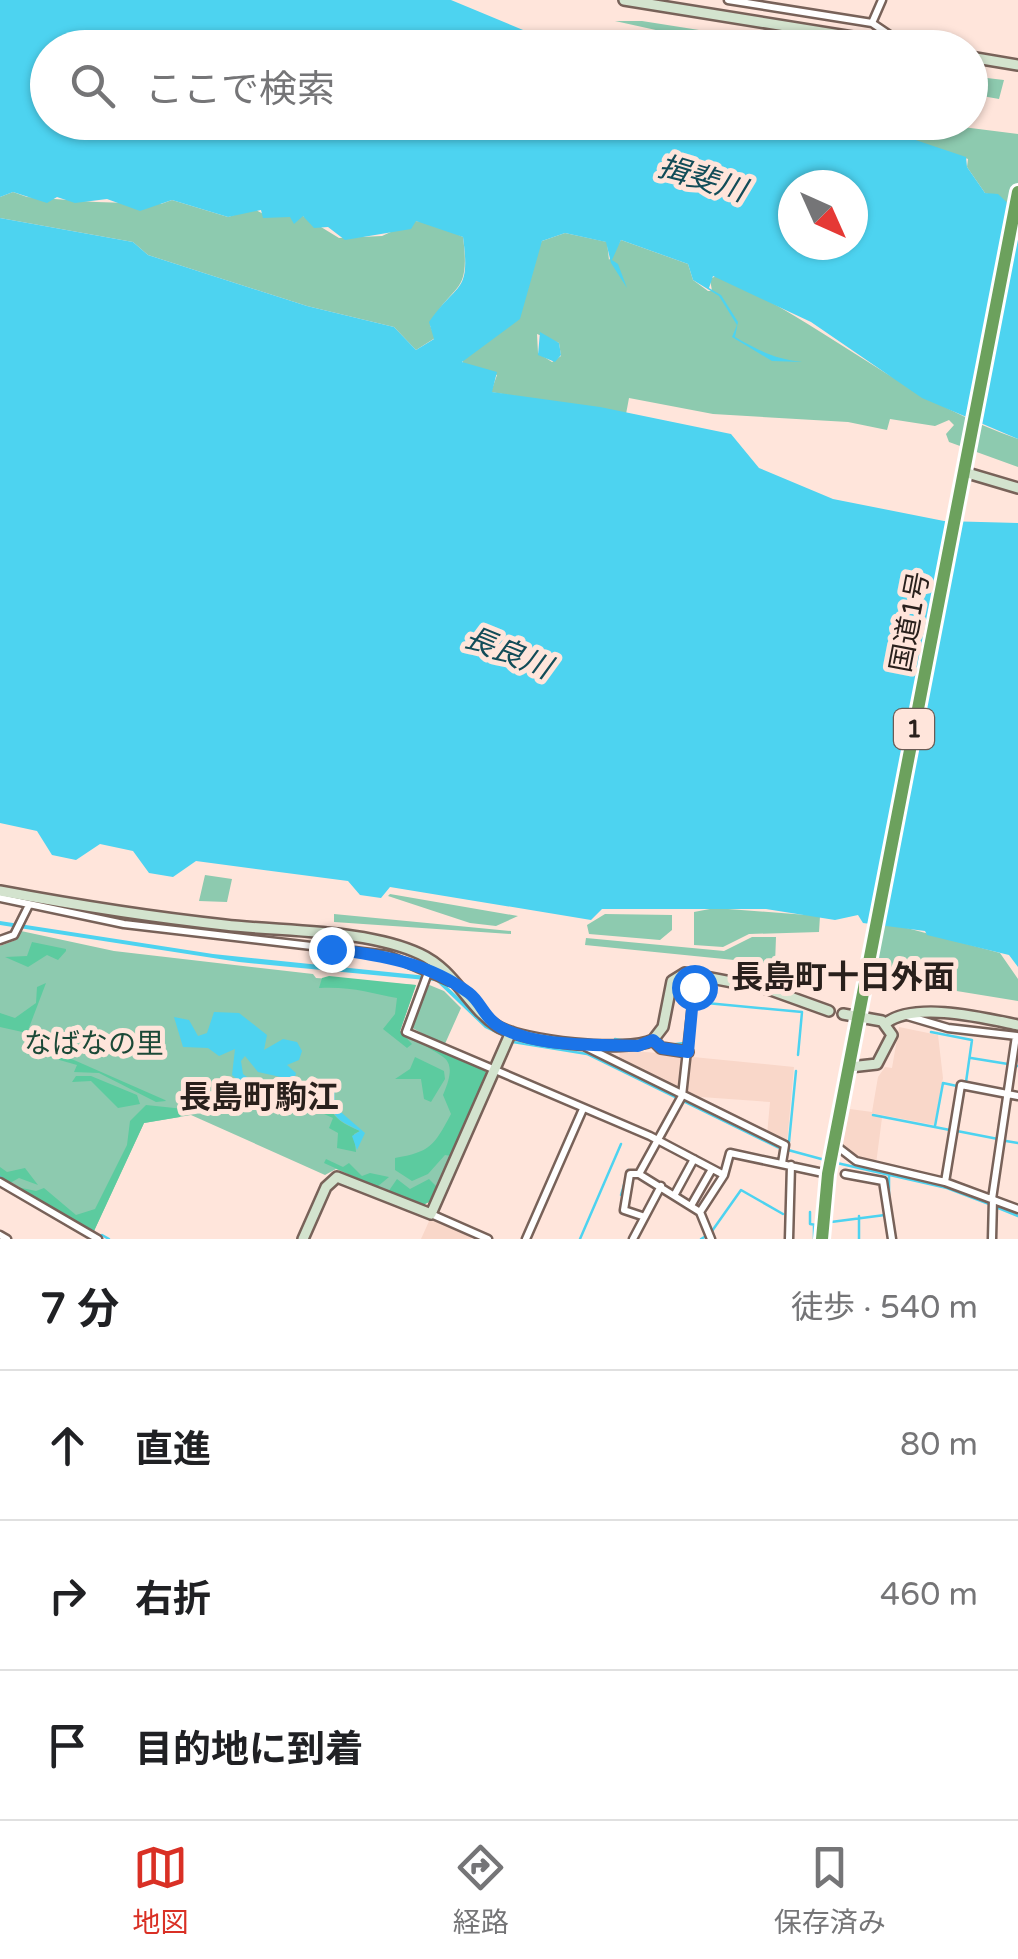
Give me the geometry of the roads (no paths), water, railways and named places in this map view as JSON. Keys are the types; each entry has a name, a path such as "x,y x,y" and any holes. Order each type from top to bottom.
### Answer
{"highway":[{"name":"国道1号","path":"822,1239 828,1172 967,473 1018,192"}],"street":[{"path":"624,0 814,30"},
{"path":"728,0 872,23 882,30"},
{"path":"872,23 882,0"},
{"path":"988,59 1018,65"},
{"path":"967,473 1018,488"},
{"path":"0,894 28,906 124,924 388,955 468,992"},
{"path":"0,894 394,944 434,961 508,1037 638,1046 653,1040 663,1027 672,982 685,973 768,989 829,1011"},
{"path":"0,940 16,931 28,906"},
{"path":"427,975 406,1032 658,1140 724,1175"},
{"path":"639,1174 680,1099 694,987"},
{"path":"843,1014 886,1023 904,1015 959,1013 1017,1032 1014,1096 992,1202 992,1239"},
{"path":"850,1066 868,1068 880,1060 892,1039 886,1023"},
{"path":"432,1214 508,1037"},
{"path":"653,1040 662,1048 688,1052"},
{"path":"583,1042 680,1099 784,1150 789,1239"},
{"path":"945,1182 961,1084 1014,1096"},
{"path":"526,1239 583,1109"},
{"path":"833,1147 856,1161 945,1182 1018,1210"},
{"path":"700,1212 724,1175 730,1153 828,1172"},
{"path":"674,1194 694,1160"},
{"path":"692,1204 712,1169"},
{"path":"642,1216 624,1210 630,1174 639,1174 692,1204 712,1239"},
{"path":"845,1174 882,1181 892,1239"},
{"path":"303,1239 326,1187 337,1177 488,1239"},
{"path":"0,1182 98,1239"},
{"path":"632,1239 661,1186"},
{"path":"0,1235 7,1239"}],"water":[{"path":"0,0 451,0 523,30 30,30 30,140 915,140 966,157 967,167 985,193 998,194 1018,213 1018,439 922,398 811,322 713,276 709,288 721,295 738,322 735,337 768,354 803,362 772,361 732,337 737,325 719,296 693,280 688,264 621,240 612,260 618,264 627,288 611,263 606,242 565,233 542,241 520,319 462,362 497,372 492,392 600,407 731,434 759,468 833,499 944,521 1018,523 1018,967 1009,955 927,935 925,931 863,923 858,915 835,920 766,909 602,909 591,920 390,887 381,898 360,895 348,881 196,861 173,877 149,873 133,851 100,844 76,860 52,855 37,831 0,823 0,218 133,242 148,255 307,306 394,327 416,350 434,339 429,322 460,286 465,269 463,237 416,221 411,229 345,240 328,227 314,228 303,216 294,224 290,217 263,218 261,210 228,217 172,200 140,211 107,199 75,203 57,197 47,203 13,192 0,197"},
{"path":"540,332 559,343 561,355 555,362 538,355"},
{"path":"0,921 213,954 437,977 489,1026 512,1041 485,1028 436,981 239,962 0,925"},
{"path":"214,1012 239,1013 267,1035 264,1050 283,1039 297,1042 302,1051 299,1060 287,1065 296,1073 294,1080 258,1072 245,1056 241,1061 243,1074 267,1092 285,1096 293,1090 313,1094 334,1084 335,1107 365,1133 357,1150 352,1136 360,1131 338,1118 326,1096 290,1098 252,1089 232,1075 235,1049 219,1056 208,1048 183,1047 174,1017 189,1020 198,1036 207,1033"}],"waterway":[{"path":"696,1002 802,1012 798,1055"},
{"path":"931,1032 972,1040 966,1082"},
{"path":"615,1039 627,1041"},
{"path":"513,1042 587,1054 777,1147 825,1160"},
{"path":"668,1045 684,1043"},
{"path":"971,1058 1008,1064"},
{"path":"789,1142 796,1071"},
{"path":"935,1126 943,1083 957,1086"},
{"path":"949,1180 964,1090"},
{"path":"873,1115 950,1130"},
{"path":"957,1131 998,1139"},
{"path":"628,1170 636,1173 654,1140"},
{"path":"1006,1141 1018,1143"},
{"path":"580,1239 621,1144"},
{"path":"837,1163 947,1188 989,1204"},
{"path":"889,1176 889,1199"},
{"path":"0,1177 9,1184"},
{"path":"625,1197 621,1195 626,1178"},
{"path":"712,1231 741,1190 783,1214"},
{"path":"996,1207 1018,1216"},
{"path":"810,1212 810,1224 816,1225"},
{"path":"831,1222 885,1215"},
{"path":"859,1216 859,1239"},
{"path":"77,1223 93,1231"},
{"path":"814,1226 814,1239"},
{"path":"102,1235 109,1239"},
{"path":"701,1239 706,1236"}],"district":[{"name":"長島町十日外面","path":"843,978"},
{"name":"長島町駒江","path":"259,1098"}],"water label":[{"name":"揖斐川","path":"702,179"},
{"name":"長良川","path":"508,653"}],"park label":[{"name":"なばなの里","path":"94,1044"}]}
